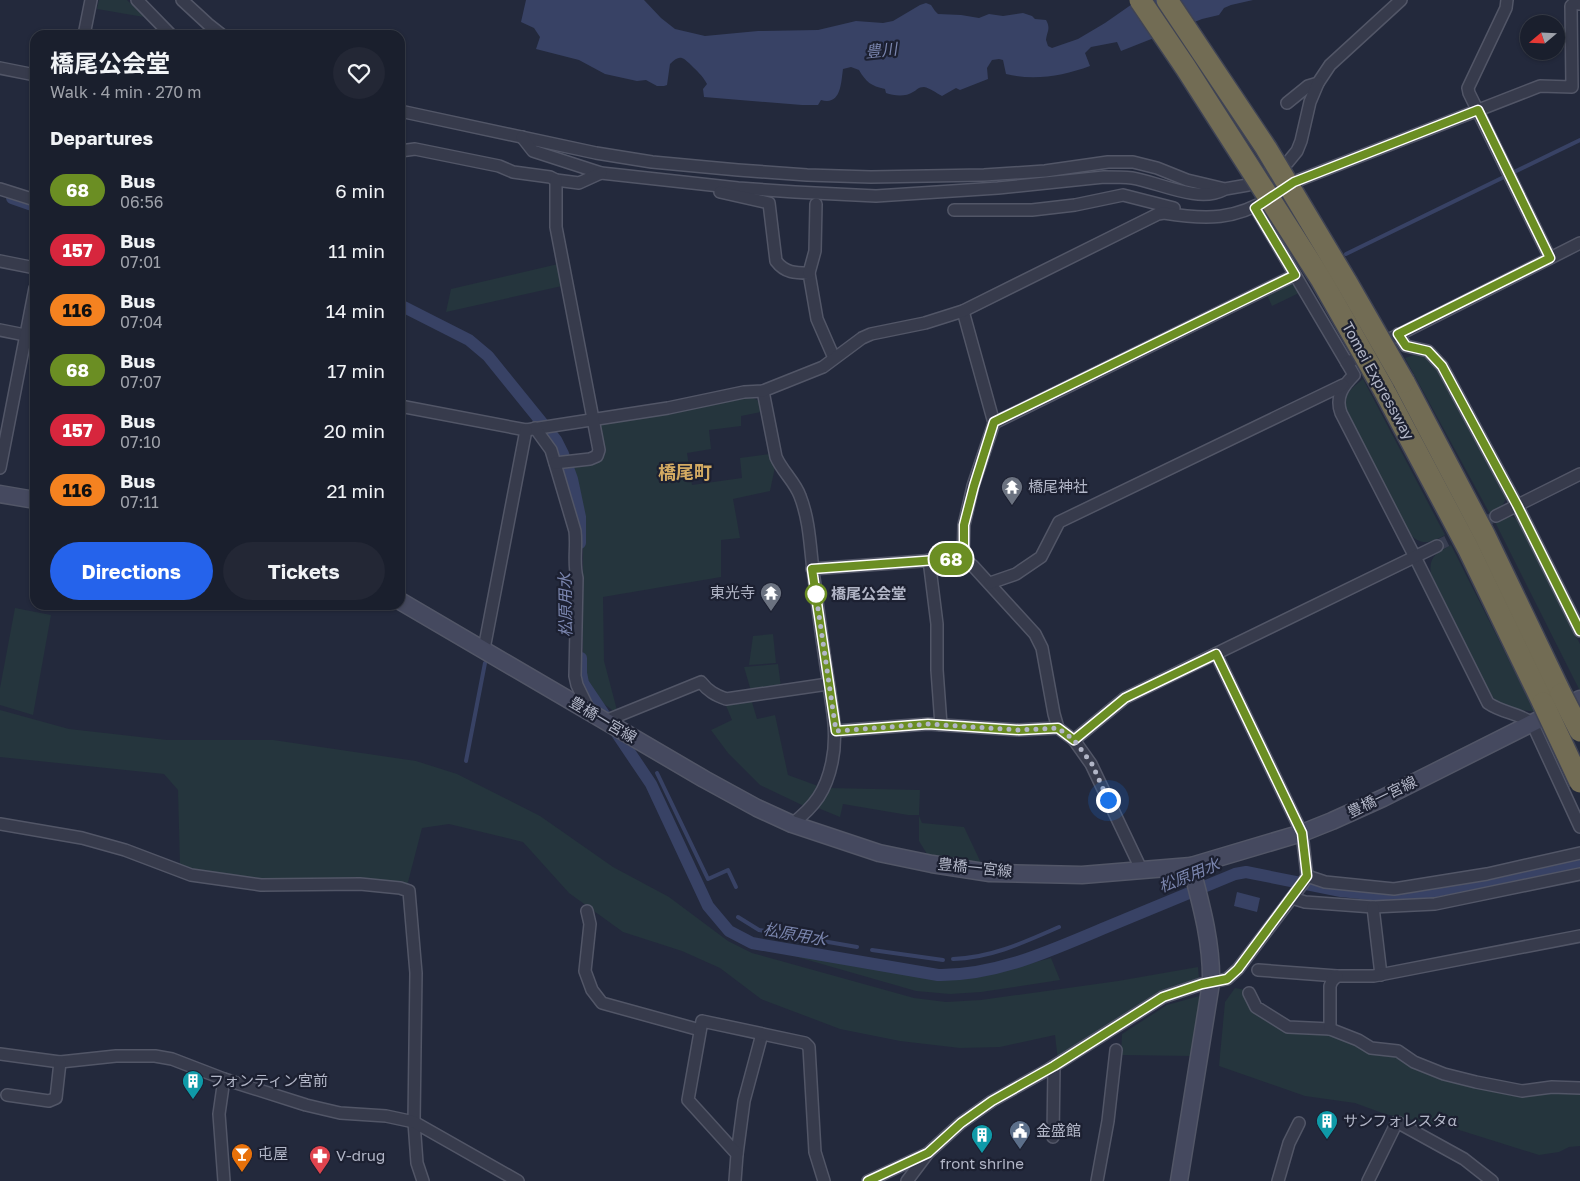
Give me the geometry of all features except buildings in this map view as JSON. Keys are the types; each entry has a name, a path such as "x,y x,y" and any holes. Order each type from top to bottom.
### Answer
{"highway":[{"name":"Tomei Expressway","path":"1140,0 1186,68 1316,271 1384,390 1468,548 1580,731"},
{"name":"Tomei Expressway","path":"1167,0 1266,148 1347,283 1404,382 1486,536 1561,699 1580,782"},
{"path":"1561,699 1580,723"}],"main road":[{"path":"0,494 30,499"},
{"name":"豊橋一宮線","path":"405,604 757,808 792,824 880,853 932,864 990,873 1082,875 1191,866 1302,833 1383,798 1532,724 1561,699"},
{"path":"1179,1181 1211,983 1211,960 1191,866"}],"street":[{"path":"85,30 91,0"},
{"path":"137,0 166,30"},
{"path":"182,0 216,30"},
{"path":"522,137 533,150 601,173 796,192 876,196 1121,177 1133,178 1188,192 1217,193 1225,189 1248,185 1288,162 1299,146 1310,102 1318,83 1330,65 1401,0"},
{"path":"1507,0 1506,8 1469,82 1469,94 1550,258"},
{"path":"405,407 530,429 668,408 744,392 763,391 823,366 862,338 871,334 925,323 963,311 1158,214 1217,217 1236,214 1255,208 1294,182 1540,86 1572,87 1571,6 1574,3 1580,4"},
{"path":"0,68 30,74"},
{"path":"1287,103 1308,86 1318,83"},
{"path":"405,114 596,153 652,162 816,176 871,177 984,175 1044,171 1108,162 1132,162 1157,168 1187,180 1225,189"},
{"path":"405,151 414,150 499,166 513,172 579,183 601,173"},
{"path":"555,463 590,459 597,456 599,450 556,227 556,180"},
{"path":"697,183 718,192 769,203 776,261 781,268 787,271 809,273"},
{"path":"0,189 30,198"},
{"path":"954,210 1032,210 1075,205 1123,195 1174,208"},
{"path":"816,204 815,251 809,273 817,319 834,358"},
{"path":"990,583 1016,574 1041,557 1059,522 1343,385 1354,375 1350,362 1255,208"},
{"path":"1580,243 1394,336 1406,346 1428,351 1442,366 1517,505 1580,631"},
{"path":"0,261 30,267"},
{"path":"994,422 1295,275"},
{"path":"963,311 994,422 964,525 964,558 990,583 1035,634 1042,648 1058,728 1074,740 1092,764 1142,871"},
{"path":"0,330 30,336"},
{"path":"0,468 30,340"},
{"path":"1343,385 1338,406 1341,413 1488,703 1500,710 1524,717 1532,724 1580,828"},
{"path":"763,391 776,457 800,493 809,522 812,569 836,731 832,762 825,786 819,798 806,813 792,824"},
{"path":"530,429 551,450 575,531 574,568 577,578 575,676 590,712"},
{"path":"484,649 530,429"},
{"path":"1496,516 1580,474"},
{"path":"1074,740 1125,698 1436,546"},
{"path":"812,569 964,558"},
{"path":"930,560 937,624 937,670 942,725"},
{"path":"1216,654 1302,833 1300,887 1305,902 1373,907 1435,904 1580,874"},
{"path":"605,721 702,682 711,692 726,699 828,684"},
{"path":"836,731 928,724 1019,730 1058,728"},
{"path":"0,824 82,838 125,850 191,875 261,885 360,884 400,888 409,891 416,973 414,1122 417,1163 423,1181"},
{"path":"907,1181 928,1153 961,1123 992,1101 1054,1066 1163,997 1227,979 1234,973 1300,887 1325,882 1394,890 1486,874 1580,854"},
{"path":"1373,907 1381,975"},
{"path":"587,911 590,924 584,971 592,990 602,1003 700,1030"},
{"path":"1258,970 1337,976 1381,975 1580,936"},
{"path":"1330,1029 1330,986 1337,976"},
{"path":"1249,993 1256,1007 1288,1026 1330,1029 1358,1040 1371,1048 1398,1051 1414,1062 1444,1074 1522,1091 1552,1087 1580,1088"},
{"path":"737,1154 688,1100 702,1021 805,1043 809,1047 815,1152 824,1181"},
{"path":"735,1181 744,1101 762,1034"},
{"path":"1098,1181 1108,1121 1116,1050"},
{"path":"0,1054 60,1062 116,1056 155,1056 172,1059 306,1105 340,1113 386,1116 414,1122 518,1181"},
{"path":"7,1095 49,1101 56,1098 60,1062"},
{"path":"1053,1137 1054,1066"},
{"path":"224,1078 219,1114 224,1181"},
{"path":"1278,1181 1289,1143 1300,1122"},
{"path":"1368,1181 1396,1122 1464,1159 1492,1181"},
{"path":"868,1181 883,1178 928,1153"}],"shaded area":[{"path":"99,0 127,0 144,17 97,9"},
{"path":"558,264 562,286 446,312 451,289"},
{"path":"1293,282 1299,293 1272,306 1267,295"},
{"path":"1414,355 1427,358 1437,367 1505,494 1506,499 1502,506 1490,514 1405,358"},
{"path":"1363,379 1445,535 1440,538 1423,542 1410,534 1346,412 1345,401 1348,393"},
{"path":"751,397 759,401 761,412 741,416 741,426 709,430 711,449 687,453 692,485 742,478 740,458 770,454 775,467 770,491 733,499 740,538 721,540 721,577 603,597 604,661 618,714 592,692 585,681 583,673 583,517 576,479 570,463 598,458 598,424"},
{"path":"1508,516 1513,517 1520,523 1580,644 1580,691 1495,522"},
{"path":"1451,545 1535,712 1504,705 1490,693 1431,574 1432,559"},
{"path":"15,608 51,615 33,715 0,705 0,688"},
{"path":"773,634 776,663 749,665 753,636"},
{"path":"778,664 781,687 751,691 744,667"},
{"path":"751,699 757,719 775,715 788,775 818,786 814,796 804,806 760,785 728,753 711,730 732,720 724,701"},
{"path":"0,710 69,729 167,740 273,740 416,761 457,774 540,816 613,867 669,897 728,941 752,953 914,998 946,1002 981,1000 1118,981 1198,967 1199,979 1161,992 1058,1061 1055,1035 1000,1047 960,1048 900,1041 840,1029 761,999 720,968 682,951 623,932 569,893 523,842 449,824 422,828 407,886 261,881 192,871 180,866 178,790 164,774 0,757"},
{"path":"829,788 920,790 919,815 908,815 843,804 840,817 818,808 827,795"},
{"path":"919,816 922,823 964,827 981,863 927,854 919,841"},
{"path":"780,952 938,980 980,977 1051,958 1060,980 981,992 950,994 916,991"},
{"path":"1235,988 1246,990 1255,1012 1397,1054 1444,1080 1477,1088 1523,1095 1552,1092 1580,1093 1580,1146 1539,1155 1456,1129 1385,1114 1355,1103 1305,1096 1219,1066 1225,1002"},
{"path":"1203,995 1192,1056 1121,1055 1122,1034 1167,1005"}],"water":[{"name":"豊川","path":"526,0 644,0 661,18 675,29 705,36 758,31 818,30 856,21 883,23 893,21 926,3 931,5 938,14 979,18 989,14 1003,16 1023,13 1035,19 1046,20 1048,28 1046,40 1048,46 1052,48 1078,39 1138,0 1253,0 1231,5 1224,8 1219,15 1202,19 1121,51 1117,42 1091,47 1085,53 1090,66 1069,72 1038,77 1006,74 1003,60 999,59 992,60 987,68 988,79 960,90 956,88 942,96 928,88 922,87 907,95 893,95 886,93 885,89 869,83 859,70 851,67 843,69 839,92 833,100 821,100 818,105 802,105 704,97 703,89 707,84 699,73 683,58 678,58 670,64 667,85 657,86 646,80 637,81 605,74 579,60 536,49 540,37 534,28 521,22"},
{"path":"1237,892 1260,898 1257,912 1234,906"}],"waterway":[{"path":"1346,254 1580,140"},
{"name":"松原用水","path":"12,198 30,204"},
{"name":"松原用水","path":"405,308 469,340 488,356 556,440 572,479 580,517 580,543"},
{"name":"松原用水","path":"581,658 583,683 651,784 708,906 729,931 752,943 938,975 960,974 1001,967 1022,961 1235,874 1246,872 1341,891 1389,896 1415,895 1580,863"},
{"path":"466,761 485,663"},
{"path":"657,773 708,879 728,870 736,887"},
{"path":"738,917 759,930 857,947"},
{"path":"953,959 981,956 1021,943 1059,927"},
{"path":"872,950 943,960"}],"tunnel":[{"path":"1437,546 1496,516"}],"bus line":[{"name":"68","path":"868,1181 928,1153 961,1123 992,1101 1054,1066 1163,997 1202,984 1227,979 1238,969 1297,892 1307,876 1302,833 1216,654 1125,698 1074,740 1058,728 1019,730 928,724 836,731 812,569 964,558 964,525 994,422 1295,275 1255,208 1294,182 1478,110 1550,258 1398,334 1406,346 1428,351 1442,366 1517,505 1580,631"}],"place":[{"name":"橋尾神社","path":"1012,506"},
{"name":"橋尾公会堂","path":"816,594"},
{"name":"東光寺","path":"771,612"},
{"name":"フォンティン宮前","path":"193,1100"},
{"name":"サンフォレスタα","path":"1327,1140"},
{"name":"金盛館","path":"1020,1150"},
{"name":"front shrine","path":"982,1154"},
{"name":"屯屋","path":"242,1173"},
{"name":"V-drug","path":"320,1175"}],"district":[{"name":"橋尾町","path":"685,473"}],"route":[{"path":"816,594 815,588 836,731 928,724 1019,730 1058,728 1074,740 1092,764 1108,800"}]}
